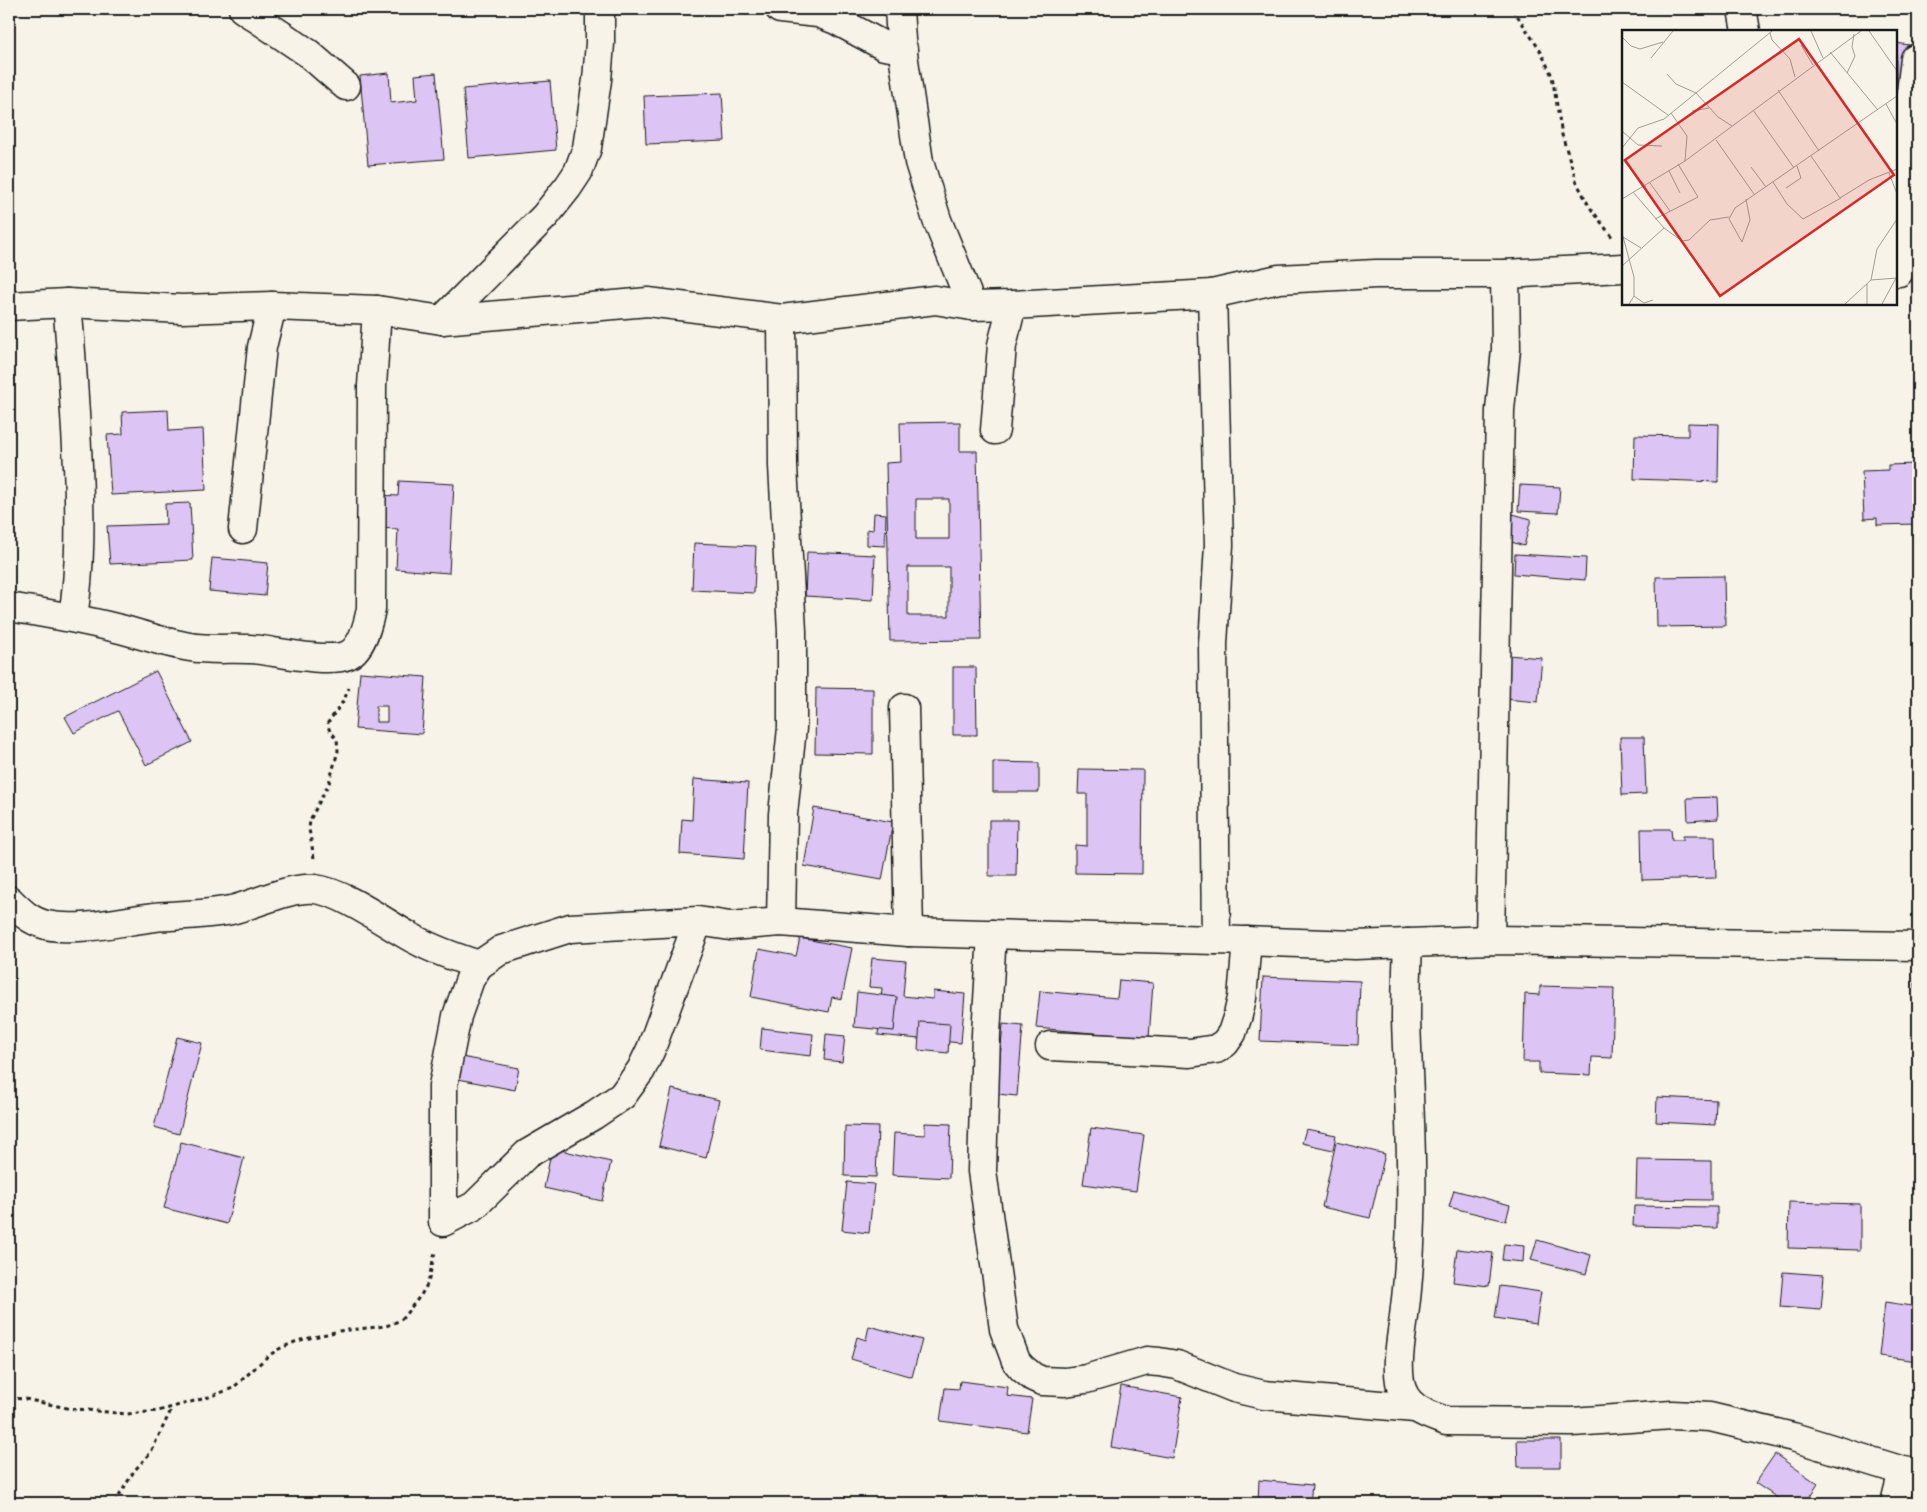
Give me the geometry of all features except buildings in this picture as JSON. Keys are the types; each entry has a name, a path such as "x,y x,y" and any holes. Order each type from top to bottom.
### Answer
{"street":[{"path":"243,9 308,53 346,86"},
{"path":"442,320 545,216 578,172 586,148 597,80 600,9"},
{"path":"780,9 818,13 836,20 884,46 903,49"},
{"path":"899,9 919,162 937,220 972,306"},
{"path":"1742,9 1746,30"},
{"path":"1904,272 1904,151 1915,59"},
{"path":"10,302 182,309 272,306 377,310 442,320 648,302 782,318 935,300 972,306 1212,294 1279,279 1376,274 1505,274 1622,268"},
{"path":"1490,940 1500,410 1506,349 1505,274"},
{"path":"1212,294 1219,545 1213,644 1216,940"},
{"path":"67,303 74,382 80,514 80,560 73,617"},
{"path":"995,430 1002,345 1012,305"},
{"path":"244,529 262,347 272,306"},
{"path":"9,607 73,617 192,648 258,650 334,658 347,656 352,653 364,633 371,609 372,386 377,310"},
{"path":"781,922 783,814 792,728 792,640 783,466 782,318"},
{"path":"904,708 909,932"},
{"path":"9,900 22,913 38,922 60,928 173,915 216,913 298,890 322,890 337,895 424,944 479,965"},
{"path":"698,921 651,1049 641,1070 622,1096 594,1115 527,1154 474,1206 443,1222 443,1086 457,1016 470,979 479,965 501,950 570,928 698,921 730,926 781,922 909,932 1355,945 1490,940 1918,946"},
{"path":"992,934 985,1061 982,1171 1004,1329 1016,1362 1033,1377 1042,1381 1065,1382 1086,1379 1147,1361 1177,1365 1234,1388 1264,1395 1415,1408 1446,1421 1482,1423 1572,1422 1672,1415 1710,1417 1793,1437 1911,1472 1895,1503"},
{"path":"1050,1046 1190,1053 1216,1049 1225,1043 1232,1033 1238,1015 1242,998 1247,941"},
{"path":"1408,943 1406,1017 1411,1143 1411,1220 1406,1304 1399,1359 1400,1383 1405,1399 1415,1408"}],"path":[{"path":"1513,9 1541,52 1552,76 1562,135 1577,183 1589,206 1614,240"},
{"path":"322,890 314,858 309,824 329,783 338,751 337,739 327,724 344,700 348,690 352,653"},
{"path":"9,1398 25,1399 67,1408 128,1414 158,1411 209,1397 233,1388 268,1356 298,1341 339,1331 386,1326 401,1320 417,1301 428,1283 443,1222"},
{"path":"115,1503 134,1470 151,1452 172,1407"}]}
